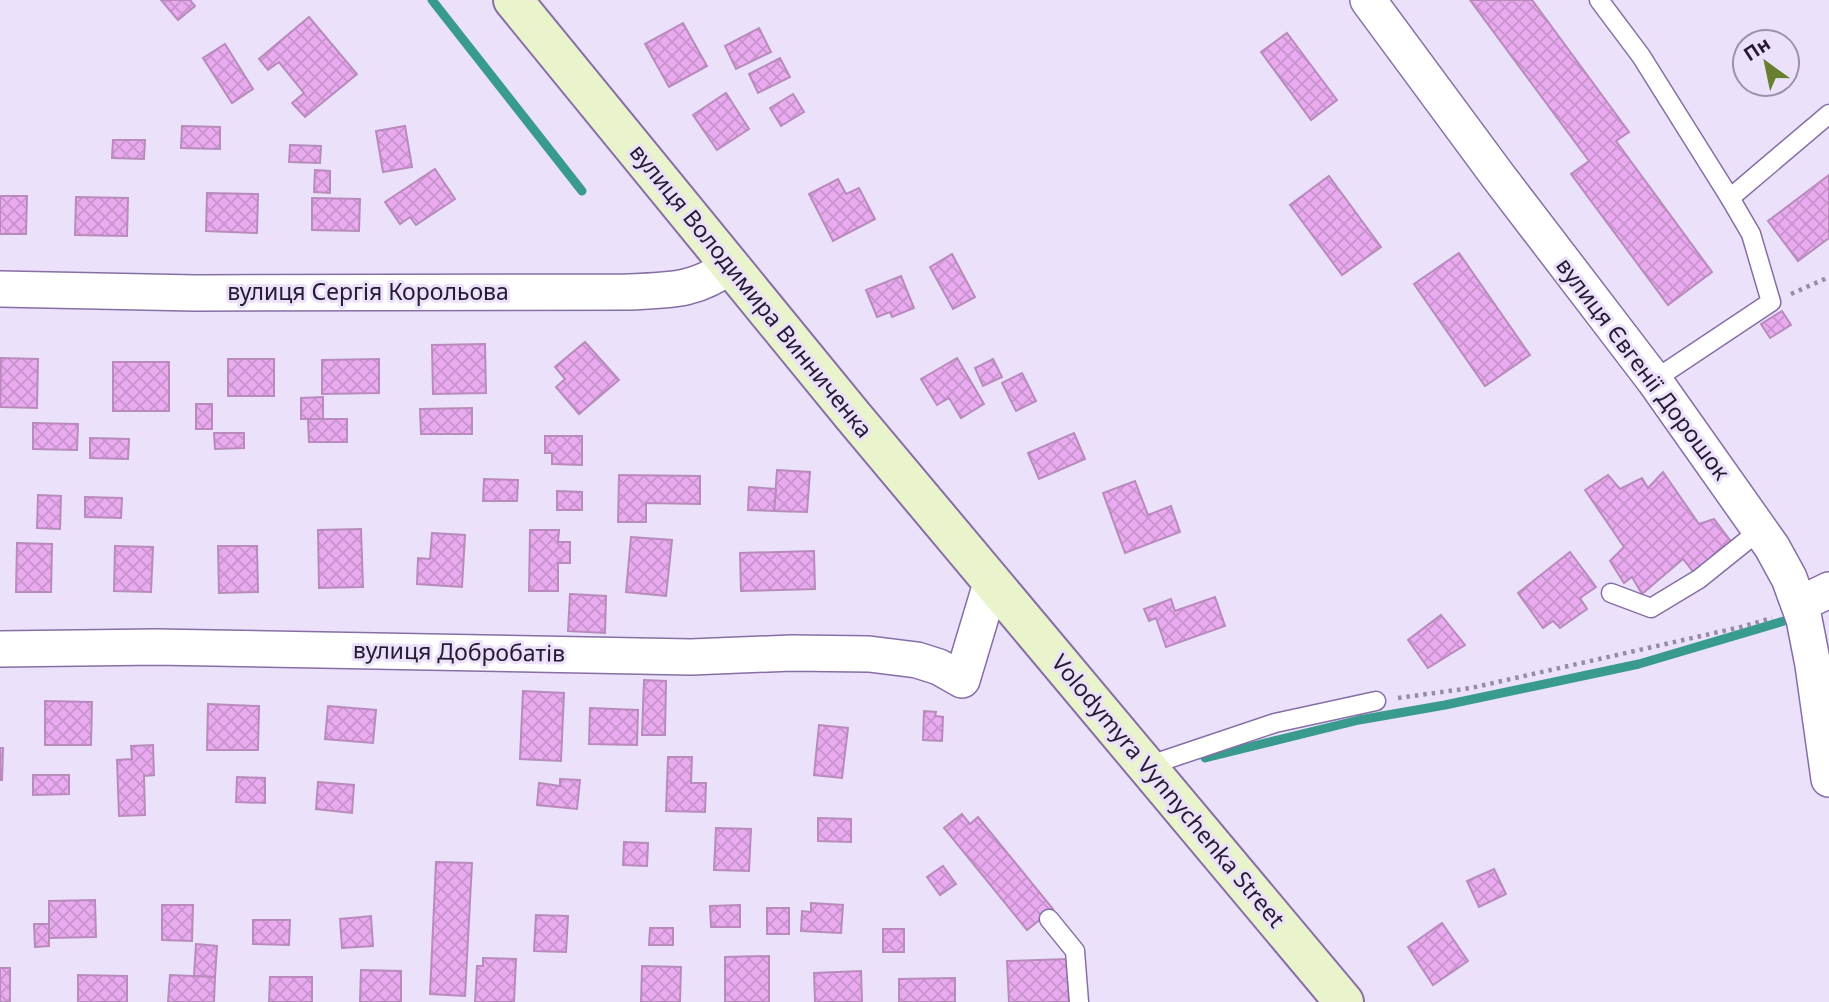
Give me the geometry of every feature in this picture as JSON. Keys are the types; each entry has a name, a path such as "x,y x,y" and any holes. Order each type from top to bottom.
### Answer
{"main road":[{"name":"вулиця Володимира Винниченка","path":"513,0 853,416 992,580"},
{"name":"Volodymyra Vynnychenka Street","path":"992,580 1344,1002"}],"street":[{"name":"вулиця Євгенії Дорошок","path":"1368,0 1654,380 1760,530 1789,578 1814,597 1814,665 1829,779"},
{"name":"вулиця Сергія Корольова","path":"0,289 195,293 627,292 680,289 702,284 731,265"},
{"name":"вулиця Добробатів","path":"0,649 156,647 681,657 869,654 918,660 939,667 962,680 992,580"}],"lane":[{"path":"1599,0 1641,56 1751,234 1771,302 1654,380"},
{"path":"1730,198 1829,114"},
{"path":"1611,593 1651,608 1699,579 1760,530"},
{"path":"1147,766 1275,723 1376,701"},
{"path":"1049,919 1075,951 1079,1002"}],"path":[{"path":"1771,302 1829,277"},
{"path":"1376,701 1471,688 1741,628 1765,621 1814,597"}],"building":[{"path":"161,0 190,0 195,6 178,20"},
{"path":"1470,0 1532,0 1629,132 1616,141 1712,272 1668,305 1571,174 1589,161"},
{"path":"309,17 357,74 305,117 292,103 304,93 279,62 268,70 259,59"},
{"path":"683,23 707,66 669,87 645,44"},
{"path":"759,28 771,52 736,69 725,46"},
{"path":"1287,33 1337,100 1311,120 1261,52"},
{"path":"225,44 253,89 232,103 203,58"},
{"path":"780,58 790,77 758,93 749,74"},
{"path":"726,93 749,129 717,150 693,115"},
{"path":"793,94 804,112 781,126 770,108"},
{"path":"182,126 220,127 220,149 181,148"},
{"path":"405,126 412,167 383,172 376,131"},
{"path":"113,140 145,140 144,159 112,158"},
{"path":"290,145 321,146 320,163 289,162"},
{"path":"435,169 455,199 416,225 410,217 400,224 385,202"},
{"path":"315,170 330,171 330,193 314,192"},
{"path":"1829,175 1829,238 1798,261 1768,221"},
{"path":"1329,176 1381,247 1342,275 1290,205"},
{"path":"838,179 846,194 859,188 875,219 833,241 809,194"},
{"path":"207,193 258,194 257,233 206,231"},
{"path":"0,196 27,196 26,234 0,234"},
{"path":"76,197 128,198 127,236 75,235"},
{"path":"312,198 360,199 359,231 312,230"},
{"path":"1459,253 1530,355 1485,386 1414,284"},
{"path":"952,254 975,297 953,309 930,267"},
{"path":"901,276 914,308 892,317 890,312 877,317 866,290"},
{"path":"1782,311 1791,325 1770,338 1761,324"},
{"path":"585,342 619,380 579,414 556,387 565,379 555,367"},
{"path":"485,344 486,393 433,394 432,345"},
{"path":"1,358 38,359 37,408 0,407"},
{"path":"957,358 984,404 961,418 949,398 937,405 921,379"},
{"path":"228,359 274,359 274,396 228,396"},
{"path":"379,359 379,393 322,394 322,360"},
{"path":"993,359 1002,377 983,386 975,368"},
{"path":"113,362 169,362 169,411 113,411"},
{"path":"1022,373 1036,401 1016,411 1002,383"},
{"path":"323,397 323,419 301,419 301,398"},
{"path":"196,404 212,404 212,429 196,429"},
{"path":"472,408 472,434 421,434 420,409"},
{"path":"308,419 347,419 347,442 309,442"},
{"path":"33,423 78,424 77,450 33,449"},
{"path":"214,433 244,433 244,448 215,449"},
{"path":"1074,433 1085,459 1039,479 1028,453"},
{"path":"545,436 582,436 582,465 552,464 552,453 545,453"},
{"path":"90,438 129,439 128,459 90,458"},
{"path":"777,470 810,472 807,512 774,511"},
{"path":"1663,472 1699,524 1714,519 1733,544 1695,574 1683,559 1642,594 1632,577 1624,583 1610,561 1624,547 1585,490 1608,475 1620,489 1642,478 1648,488"},
{"path":"619,475 700,476 700,504 646,503 646,522 618,522"},
{"path":"484,479 518,480 517,501 483,501"},
{"path":"1135,481 1148,515 1171,506 1180,532 1125,553 1103,493"},
{"path":"749,487 776,489 774,511 748,510"},
{"path":"557,491 582,492 582,510 557,510"},
{"path":"38,495 61,496 60,529 37,528"},
{"path":"85,497 122,498 121,518 85,517"},
{"path":"361,529 363,587 319,588 318,530"},
{"path":"530,530 559,530 558,542 570,542 570,563 558,563 558,591 529,591"},
{"path":"432,533 465,535 462,587 417,584 418,558 430,559"},
{"path":"631,537 672,540 666,596 626,592"},
{"path":"17,543 52,544 51,592 16,592"},
{"path":"115,546 153,547 151,592 114,591"},
{"path":"218,546 257,546 258,592 219,593"},
{"path":"814,551 815,589 741,591 740,553"},
{"path":"1570,552 1596,587 1580,598 1587,609 1560,628 1553,621 1543,628 1518,593"},
{"path":"570,594 606,596 605,633 568,631"},
{"path":"1215,597 1225,626 1166,647 1156,618 1149,621 1144,609 1171,599 1175,611"},
{"path":"1441,615 1465,645 1428,668 1408,640"},
{"path":"644,680 666,681 665,735 642,735"},
{"path":"523,691 564,693 561,761 520,759"},
{"path":"45,701 92,702 91,745 45,745"},
{"path":"208,704 259,706 258,750 207,750"},
{"path":"328,706 376,710 373,743 325,739"},
{"path":"590,708 638,710 637,745 589,744"},
{"path":"924,711 936,712 935,716 943,717 942,741 923,740"},
{"path":"819,725 848,728 842,778 814,775"},
{"path":"153,745 154,775 144,776 145,815 119,816 117,760 132,759 131,746"},
{"path":"0,748 3,748 2,780 0,780"},
{"path":"668,757 692,757 691,783 706,783 705,812 666,811"},
{"path":"33,775 69,775 69,794 33,795"},
{"path":"237,777 265,778 265,803 236,802"},
{"path":"560,779 580,780 577,809 537,805 539,783 560,786"},
{"path":"318,782 354,785 352,813 316,809"},
{"path":"962,814 970,824 978,817 1053,909 1027,930 944,828"},
{"path":"818,818 851,819 851,842 818,841"},
{"path":"716,828 751,829 749,871 714,870"},
{"path":"624,842 648,843 647,866 623,865"},
{"path":"436,862 472,863 465,996 430,994"},
{"path":"943,866 956,884 940,895 927,877"},
{"path":"1494,869 1506,894 1479,907 1467,881"},
{"path":"95,900 96,937 49,938 49,901"},
{"path":"811,903 843,905 841,933 801,931 802,911 811,912"},
{"path":"162,905 193,905 192,941 162,940"},
{"path":"740,905 740,927 711,927 710,906"},
{"path":"767,908 789,908 789,934 767,934"},
{"path":"536,915 568,916 566,952 534,951"},
{"path":"371,916 373,946 342,948 340,919"},
{"path":"253,920 290,920 289,945 253,944"},
{"path":"1442,923 1468,961 1433,985 1408,947"},
{"path":"34,924 49,924 49,946 35,947"},
{"path":"650,928 673,928 673,945 649,945"},
{"path":"883,929 904,929 904,952 883,952"},
{"path":"196,944 217,946 215,977 194,976"},
{"path":"769,956 769,1002 725,1002 725,957"},
{"path":"483,958 516,959 514,1002 475,1002 477,966 483,966"},
{"path":"1067,959 1069,1002 1009,1002 1007,961"},
{"path":"642,966 681,967 680,1002 641,1002"},
{"path":"0,968 10,968 10,1002 0,1002"},
{"path":"361,970 401,971 401,1002 360,1002"},
{"path":"861,971 862,1002 815,1002 814,973"},
{"path":"78,975 127,976 127,1002 78,1002"},
{"path":"170,975 215,977 214,1002 168,1002"},
{"path":"270,977 312,977 312,1002 269,1002"},
{"path":"955,978 955,1002 899,1002 899,979"}],"waterway":[{"path":"432,0 582,191"},
{"path":"1205,758 1359,720 1445,705 1639,664 1784,621"}]}
